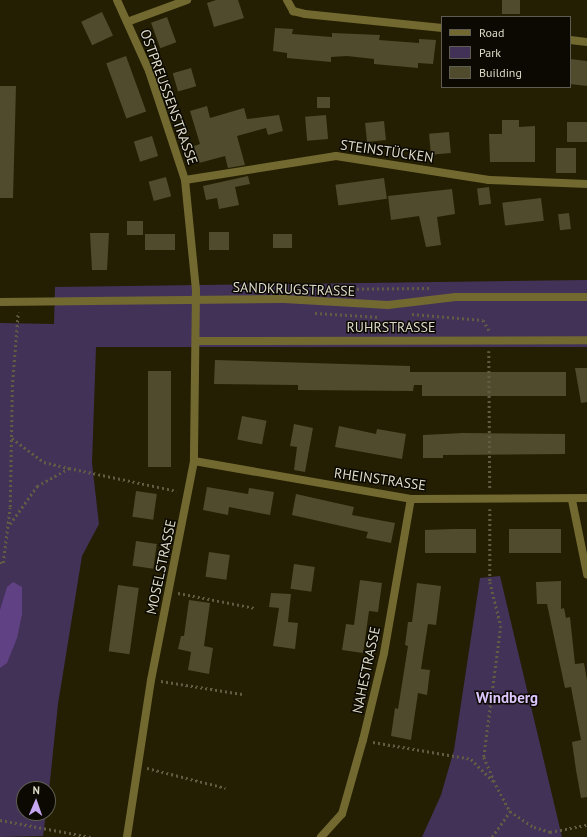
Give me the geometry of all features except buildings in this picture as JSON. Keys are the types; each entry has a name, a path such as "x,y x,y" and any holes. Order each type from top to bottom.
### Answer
{"street":[{"name":"OSTPREUSSENSTRASSE","path":"117,0 149,71 185,180 192,216 196,300"},
{"name":"OSTPREUSSENSTRASSE","path":"127,22 187,0"},
{"path":"287,0 293,11 305,14 441,28"},
{"path":"571,40 587,42"},
{"name":"STEINSTÜCKEN","path":"185,180 336,156 489,180 587,184"},
{"name":"SANDKRUGSTRASSE","path":"0,302 284,299 388,305 456,297 587,297"},
{"name":"MOSELSTRASSE","path":"127,837 151,680 170,592 194,461 196,300"},
{"name":"RUHRSTRASSE","path":"196,341 587,340"},
{"name":"RHEINSTRASSE","path":"194,461 411,499 490,501 572,500 587,498"},
{"name":"NAHESTRASSE","path":"321,837 342,814 363,740 384,652 411,499"},
{"path":"572,500 587,574"}],"path":[{"path":"0,563 3,564 9,526 18,312"},
{"path":"489,340 490,582 500,626 484,757 496,785 510,811 534,827 550,832 587,825"},
{"path":"12,438 44,462 189,494"},
{"path":"9,526 37,486 69,468"},
{"path":"170,592 255,608"},
{"path":"151,680 242,694"},
{"path":"363,740 471,759 496,785"},
{"path":"138,766 226,788"},
{"path":"492,837 510,811"},
{"path":"0,820 90,837"}],"green space":[{"path":"587,280 587,347 96,347 92,463 99,524 82,556 58,704 50,781 16,781 16,821 45,821 43,836 0,837 0,323 54,324 55,287"},
{"path":"500,576 562,837 422,837 441,795 454,750 480,578"}],"shaded area":[{"path":"13,582 22,587 22,614 17,638 7,663 0,668 0,610 7,587"}],"district":[{"name":"Windberg","path":"507,698"}]}
